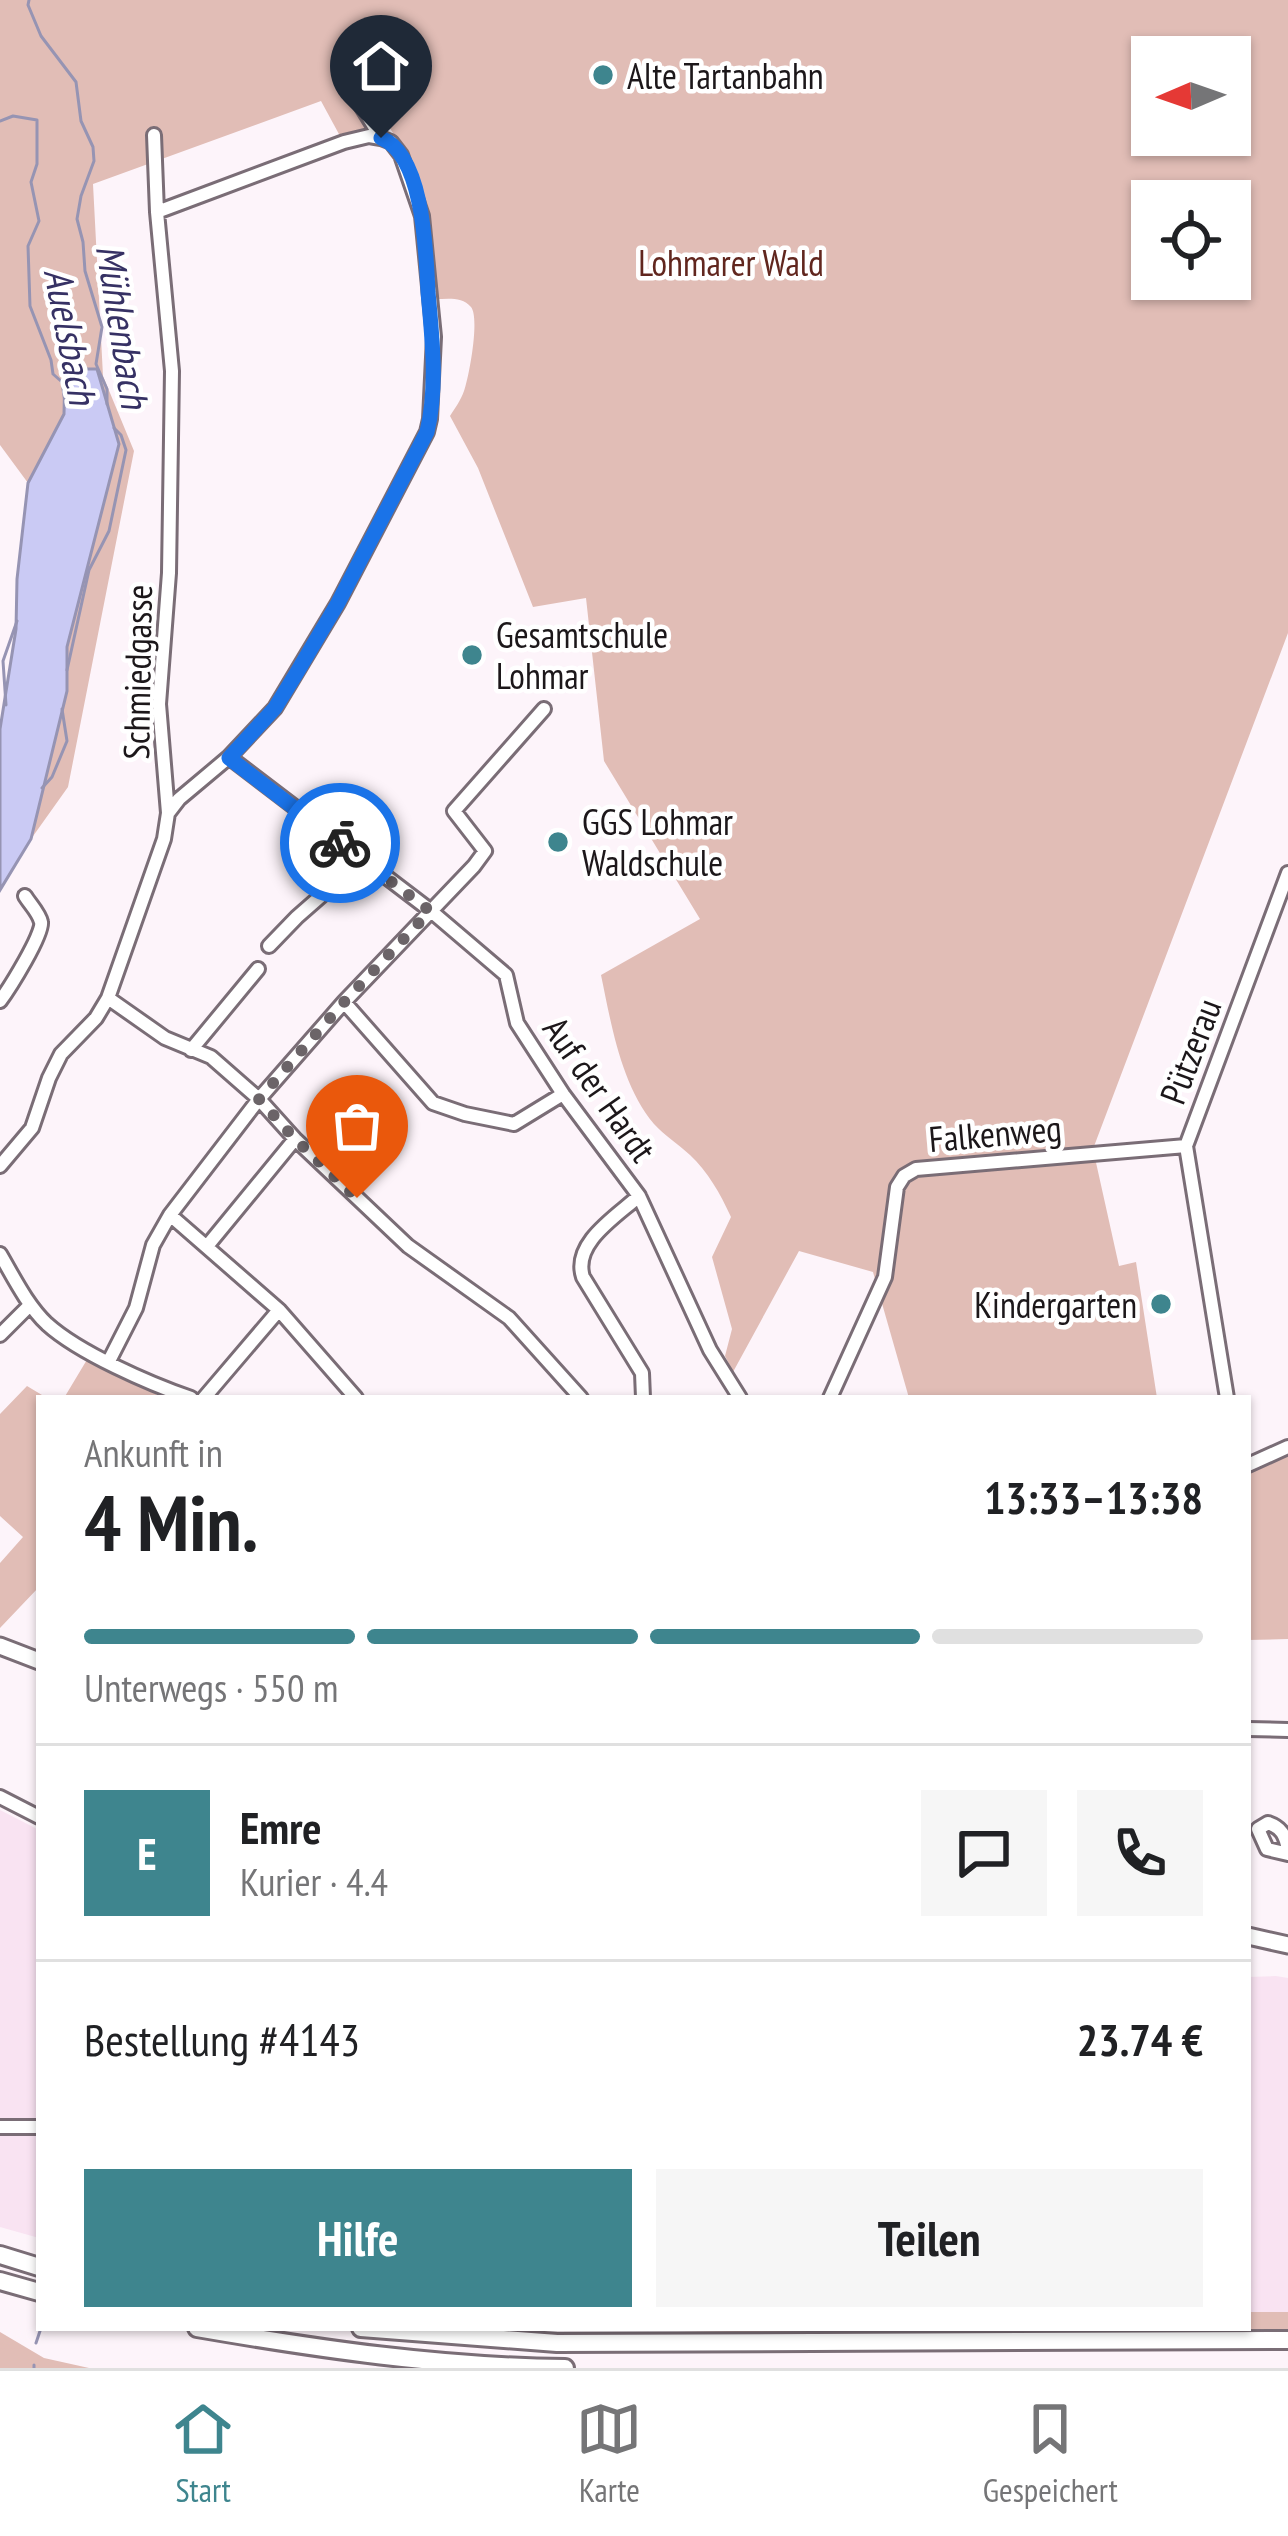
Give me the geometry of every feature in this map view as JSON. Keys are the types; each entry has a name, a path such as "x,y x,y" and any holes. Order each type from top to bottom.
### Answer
{"highway":[{"path":"0,2255 36,2266"},
{"path":"0,2281 36,2291"},
{"path":"215,2331 400,2358 566,2368"},
{"path":"400,2331 557,2343 1288,2340"}],"main road":[{"path":"0,1646 36,1660"},
{"path":"1251,1937 1288,1945"}],"street":[{"path":"356,97 381,138"},
{"name":"Schmiedgasse","path":"0,1166 32,1128 61,1054 96,1018 108,998 164,838 168,813 159,704 167,605 172,371 154,135"},
{"path":"158,212 344,142 369,136 391,142 401,155 422,216 434,337 427,432 338,603 275,708 168,813"},
{"path":"109,1361 136,1308 153,1245 170,1214 259,1099 484,851 454,812 544,709"},
{"name":"Auf der Hardt","path":"229,758 506,975 517,1023 639,1196 710,1350 738,1395"},
{"path":"269,946 362,860"},
{"name":"Pützerau","path":"1227,1395 1186,1146 1288,873"},
{"path":"0,1001 42,930 25,896"},
{"path":"191,1050 258,969"},
{"path":"108,998 151,1029 212,1057 408,1246 509,1318 578,1395"},
{"path":"344,1002 433,1103 514,1124 563,1094"},
{"path":"208,1245 295,1139"},
{"name":"Falkenweg","path":"831,1395 885,1277 897,1187 909,1172 1186,1146"},
{"path":"639,1196 602,1229 581,1253 579,1264 642,1373 643,1395"},
{"path":"170,1214 279,1310 353,1395"},
{"path":"0,1254 46,1323 109,1361 184,1395"},
{"path":"0,1335 30,1305"},
{"path":"207,1395 279,1310"},
{"path":"1251,1464 1288,1447"},
{"path":"1251,1729 1288,1730"},
{"path":"0,1797 36,1815"},
{"path":"0,2127 36,2127"}],"shaded area":[{"path":"0,1810 36,1828 36,2237 0,2227"},
{"path":"1251,1977 1288,1978 1288,2312 1251,2312"}],"green space":[{"name":"Lohmarer Wald","path":"0,0 1288,0 1288,633 1093,1149 1119,1266 1136,1262 1157,1395 908,1395 873,1272 799,1251 733,1372 725,1356 732,1329 712,1257 731,1217 702,1168 654,1124 633,1091 601,975 700,919 604,761 586,598 533,607 478,468 450,416 468,374 473,313 463,301 435,299 431,239 415,168 386,122 340,136 321,101 93,184 103,376 134,451 68,787 31,839 67,691 67,647 97,369 65,369 64,414 28,483 0,445"},
{"path":"88,1358 157,1395 66,1395"},
{"path":"27,1386 42,1395 36,1395 36,1590 0,1628 0,1563 23,1537 0,1516 0,1414"},
{"path":"1288,1454 1288,1639 1251,1640 1251,1472"},
{"path":"1251,2312 1288,2312 1288,2330 1251,2330"},
{"path":"678,2331 1179,2331 852,2334"},
{"path":"0,2332 44,2358 89,2368 0,2368"}],"water":[{"path":"65,369 97,369 119,444 67,647 67,691 31,839 0,890 0,729 16,629 28,483 64,414"}],"waterway":[{"name":"Mühlenbach","path":"29,0 41,36 76,82 81,121 93,147 94,161 77,219 85,271 102,327 96,364 107,389 107,404"},
{"name":"Auelsbach","path":"0,121 13,116 37,120 37,164 31,182 39,221 28,246 30,306 53,374 62,382 65,402"},
{"name":"Mühlenbach","path":"67,670 89,570 109,531 126,450 114,428"},
{"name":"Auelsbach","path":"6,705 3,661 17,621"},
{"name":"Mühlenbach","path":"42,788 52,777 67,741 62,709"},
{"name":"Auelsbach","path":"36,2343 40,2331"}],"way so far":[{"path":"340,843 430,911 259,1099 357,1198"}],"place":[{"name":"Alte Tartanbahn","path":"603,75"},
{"name":"Gesamtschule Lohmar","path":"472,655"},
{"name":"GGS Lohmar Waldschule","path":"558,842"},
{"name":"Kindergarten","path":"1161,1304"}],"route":[{"path":"340,843 229,758 275,708 296,674 427,432 434,337 422,216 401,155 381,138"}]}
